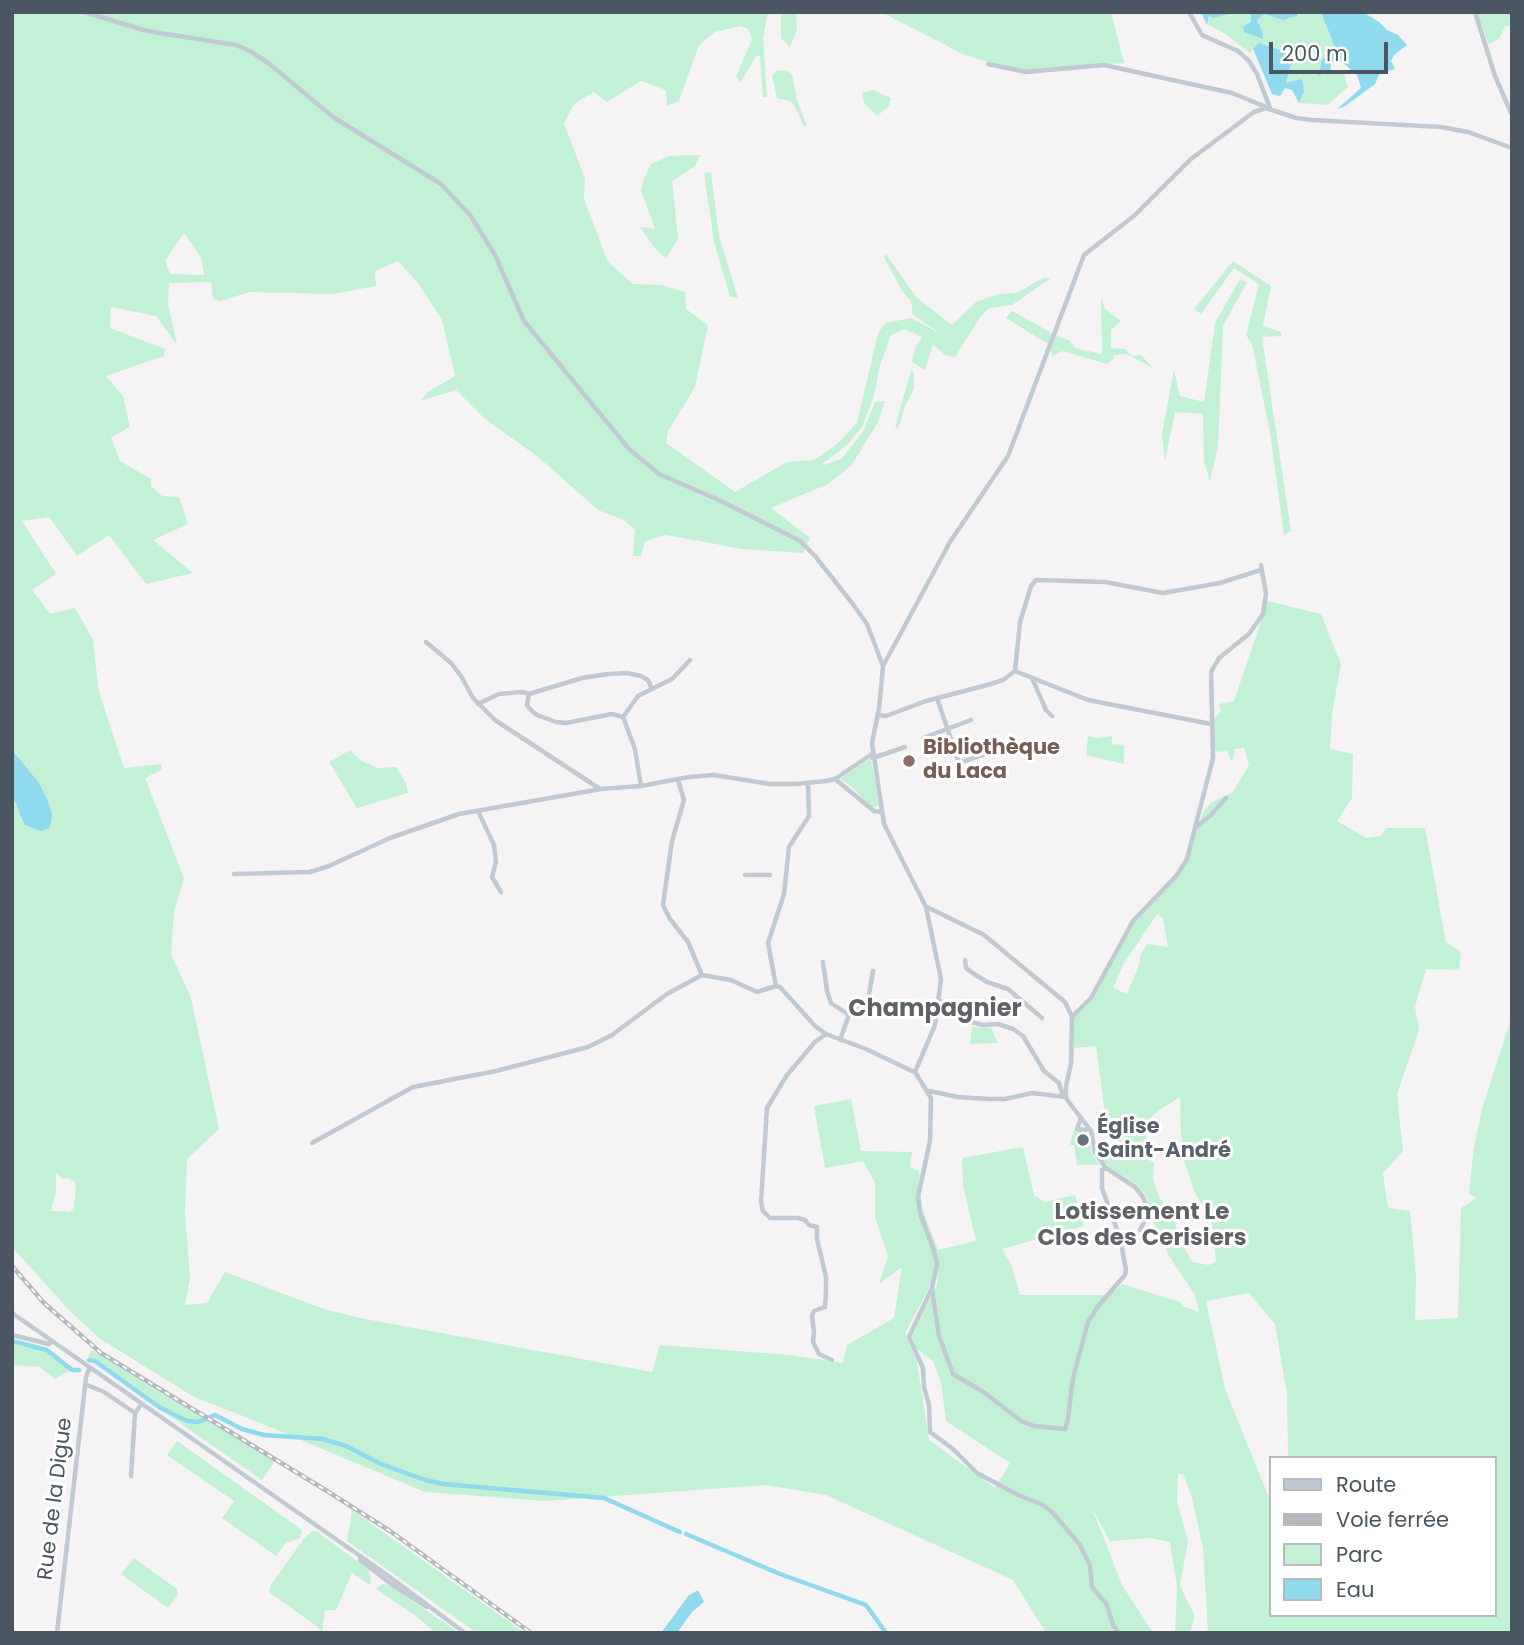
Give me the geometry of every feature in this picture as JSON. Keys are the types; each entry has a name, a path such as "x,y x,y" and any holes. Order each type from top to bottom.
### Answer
{"street":[{"path":"84,12 162,34 236,45 250,51 333,117 441,184 470,215 495,255 524,321 629,449 659,474 721,501 800,541 867,624 883,666"},
{"path":"1189,12 1202,35 1238,51 1249,61 1257,74 1268,108"},
{"path":"1475,12 1495,76 1512,115"},
{"path":"988,64 1026,72 1104,65 1232,93 1296,118 1441,127 1468,132 1512,148"},
{"path":"915,1072 935,1026 941,979 926,907 884,824 872,743 883,666 950,542 1008,456 1084,255 1135,215 1191,159 1254,112 1268,108"},
{"path":"877,715 886,716 937,698 1003,680 1015,671 1020,622 1031,586 1036,580 1105,582 1163,593 1220,583 1261,567 1266,594 1262,614 1249,634 1213,666 1213,758 1183,866 1137,916 1091,998 1072,1017"},
{"path":"426,642 451,663 478,704 495,720 601,789"},
{"path":"623,717 638,696 672,679 690,660"},
{"path":"1015,671 1087,701 1211,724"},
{"path":"478,704 499,694 529,694 582,678 627,673 648,680 652,689"},
{"path":"1032,678 1046,710 1052,716"},
{"path":"529,694 527,705 530,709 537,715 556,722 566,723 612,714 623,717"},
{"path":"937,698 959,763 957,765 961,777"},
{"path":"623,717 635,749 641,786"},
{"path":"923,738 971,720"},
{"path":"234,874 310,872 445,819 601,789 714,775 755,783 808,783 835,779 873,756 905,747"},
{"path":"959,763 994,751"},
{"path":"835,779 874,811 882,812"},
{"path":"678,780 684,800 672,841 663,905 688,942 702,975"},
{"path":"808,783 810,817 789,847 784,894 768,943 776,986 826,1034 915,1072 931,1098 932,1126 918,1197 920,1213 936,1257 936,1270 932,1289 909,1337 923,1368 930,1432 953,1449 977,1473 1043,1505 1053,1513 1080,1545 1090,1566 1093,1587 1107,1605 1113,1625 1119,1633"},
{"path":"1195,828 1212,815 1226,798"},
{"path":"478,811 494,845 496,862 492,877 501,892"},
{"path":"744,875 770,875"},
{"path":"926,907 984,935 1063,1000 1072,1017 1071,1067 1062,1093 1088,1128 1095,1152 1106,1168 1135,1187 1143,1197 1146,1204 1140,1230"},
{"path":"965,960 966,968 987,982 1008,989 1042,1018"},
{"path":"823,962 831,1003 849,1014"},
{"path":"840,1040 849,1014 858,1010 868,1000 873,971"},
{"path":"312,1143 413,1087 496,1071 588,1047 612,1035 667,994 702,975 731,980 757,992 776,986"},
{"path":"939,999 967,1021 1013,1028 1023,1036 1044,1071 1063,1086"},
{"path":"826,1034 815,1042 787,1075 765,1112 763,1211 770,1218 805,1220 809,1226 817,1227 826,1291 825,1307 814,1311 812,1316 813,1342 819,1354 832,1360"},
{"path":"928,1091 988,1099 1005,1099 1032,1093 1066,1098"},
{"path":"1081,1118 1077,1129 1088,1128"},
{"path":"932,1289 939,1336 953,1374 985,1393 1021,1422 1065,1429 1070,1391 1088,1322 1125,1275 1126,1270 1120,1238 1101,1188 1102,1170 1106,1168"},
{"path":"12,1313 349,1550 391,1584 465,1633"},
{"path":"12,1335 49,1344 52,1342"},
{"name":"Rue de la Digue","path":"57,1633 85,1384 89,1369"},
{"path":"85,1384 104,1392 135,1413"},
{"path":"131,1476 135,1413 141,1405"}],"green space":[{"path":"12,12 768,12 763,38 767,97 763,97 760,56 756,56 741,82 736,77 752,39 748,29 740,26 715,32 699,45 679,101 667,106 666,90 641,81 607,102 594,92 574,104 564,123 585,179 584,199 608,262 633,284 661,285 685,292 686,309 708,325 695,387 668,431 666,443 735,492 787,462 814,460 836,445 857,423 878,333 885,323 911,318 941,334 913,315 911,301 902,291 884,257 886,254 917,298 952,325 976,302 998,294 1017,293 1043,278 1051,278 1012,305 989,308 955,357 945,355 933,344 925,370 912,362 915,348 922,337 905,329 891,335 880,365 874,396 862,427 846,446 822,464 841,459 863,432 875,402 885,401 878,422 851,466 828,484 771,508 810,538 803,553 743,549 666,535 645,541 641,556 633,556 635,530 624,520 598,510 537,456 485,419 456,390 420,401 428,392 455,376 442,320 418,283 398,261 375,271 376,286 332,294 250,292 220,301 213,299 211,282 169,283 168,304 177,345 156,316 111,307 110,328 165,349 164,356 106,376 123,396 130,427 111,437 120,461 151,479 151,486 162,496 179,497 188,524 153,540 193,573 146,584 109,535 77,556 49,517 22,521 56,574 32,590 50,614 75,608 93,640 99,692 124,768 162,764 161,770 145,778 184,878 174,912 171,954 191,998 219,1129 187,1159 185,1212 190,1278 185,1305 207,1303 225,1272 324,1309 360,1318 652,1372 660,1345 790,1355 843,1363 847,1345 894,1318 902,1267 879,1284 888,1256 875,1217 875,1182 863,1161 825,1168 814,1106 851,1099 861,1151 912,1152 910,1167 919,1171 922,1208 938,1250 976,1241 963,1185 962,1158 1023,1147 1034,1195 1045,1202 1075,1195 1084,1226 1002,1249 1011,1264 1020,1295 1109,1295 1122,1284 1180,1302 1199,1312 1195,1295 1169,1256 1148,1210 1148,1198 1136,1184 1110,1168 1100,1157 1098,1145 1117,1143 1114,1129 1105,1114 1096,1046 1073,1048 1073,1018 1090,1002 1136,919 1184,866 1204,810 1214,801 1233,792 1249,765 1244,748 1235,749 1232,762 1227,751 1216,752 1211,723 1221,711 1219,704 1234,701 1268,601 1321,614 1341,664 1332,714 1330,749 1353,754 1352,798 1337,821 1366,838 1381,836 1386,828 1425,828 1446,942 1461,952 1459,970 1426,969 1415,1007 1419,1030 1397,1094 1403,1151 1383,1173 1388,1208 1410,1211 1416,1276 1415,1320 1458,1318 1461,1208 1477,1198 1469,1194 1474,1147 1482,1109 1512,1016 1512,1633 1208,1633 1203,1548 1192,1498 1183,1474 1178,1474 1177,1501 1188,1541 1180,1586 1195,1616 1190,1633 1175,1633 1177,1587 1170,1542 1151,1538 1110,1541 1092,1508 1122,1585 1153,1633 1046,1633 1013,1580 826,1495 766,1485 545,1501 425,1492 194,1397 99,1338 68,1309 12,1247 12,798 21,817 23,765 12,750","holes":["184,233 201,257 204,275 170,274 165,261","1158,913 1163,919 1168,947 1147,944 1127,994 1113,988 1124,963","1180,1097 1185,1164 1195,1193 1212,1222 1216,1261 1209,1265 1192,1262 1178,1237 1174,1214 1160,1199 1153,1179 1154,1162 1146,1159 1146,1123 1155,1113","56,1172 62,1179 74,1181 76,1186 74,1208 70,1212 51,1211 56,1192","938,1259 937,1285 912,1336 916,1348 933,1361 941,1383 946,1421 1010,1463 995,1488 929,1440 917,1362 905,1333 930,1286","1249,1293 1275,1324 1287,1395 1288,1456 1496,1456 1496,1617 1268,1617 1268,1495 1225,1389 1206,1301"]},
{"path":"781,12 796,12 797,29 790,47 781,38"},
{"path":"881,12 1111,12 1124,63 1018,71 965,55"},
{"path":"1297,12 1321,12 1335,48 1322,60 1319,75 1343,71 1348,87 1327,105 1299,103 1304,92 1286,84 1291,66 1253,49 1250,53 1224,33 1208,25 1209,16 1213,18 1248,13 1252,14 1251,21 1243,27 1262,31 1256,20 1266,14 1297,16"},
{"path":"1476,12 1512,12 1512,26 1505,26 1499,39 1489,44"},
{"path":"785,70 792,74 797,100 807,126 804,126 790,101 777,98 772,76 776,71"},
{"path":"873,90 891,98 889,106 877,116 864,103 862,93"},
{"path":"701,155 694,167 672,181 678,238 666,259 640,227 655,229 641,190 643,181 651,164 669,156"},
{"path":"711,172 719,236 738,298 730,297 714,242 704,173"},
{"path":"1233,261 1271,286 1263,326 1281,332 1281,336 1262,337 1291,531 1284,535 1270,432 1252,344 1246,335 1259,284 1234,268 1201,314 1194,309"},
{"path":"1240,279 1247,282 1223,326 1218,446 1210,481 1204,462 1203,414 1175,412 1165,461 1162,434 1174,370 1180,396 1204,402 1215,323"},
{"path":"1101,297 1105,309 1121,321 1111,330 1111,348 1125,349 1132,356 1141,355 1153,368 1126,354 1113,355 1113,359 1107,364 1062,351 1053,356 1048,344 1006,318 1012,311 1070,341 1075,348 1102,354"},
{"path":"911,370 914,373 914,389 898,429 895,428"},
{"path":"1088,736 1112,736 1112,744 1124,745 1124,764 1086,755"},
{"path":"350,750 360,760 377,768 396,767 406,783 408,793 357,808 329,762"},
{"path":"871,758 879,805 872,808 852,787 840,779"},
{"path":"972,1027 991,1028 998,1043 970,1044"},
{"path":"1075,1129 1087,1131 1089,1137 1077,1135 1076,1143 1090,1145 1100,1165 1077,1165 1074,1145 1070,1145"},
{"path":"12,1342 44,1350 71,1370 55,1379 40,1367 12,1365"},
{"path":"92,1350 275,1461 262,1480 98,1366 97,1360 88,1357"},
{"path":"177,1441 302,1530 300,1538 286,1543 276,1556 222,1518 234,1501 167,1455"},
{"path":"352,1510 525,1633 477,1633 347,1541"},
{"path":"316,1531 368,1569 371,1581 370,1585 352,1573 336,1610 325,1610 322,1633 318,1627 269,1592 270,1586 303,1540"},
{"path":"134,1558 177,1589 178,1595 168,1608 121,1574"},
{"path":"382,1584 389,1585 459,1633 436,1633 376,1589"}],"water":[{"path":"1201,12 1297,12 1297,16 1283,20 1265,14 1257,20 1263,39 1244,32 1243,27 1251,21 1251,14 1234,13 1213,18 1209,16 1207,25"},
{"path":"1321,12 1363,12 1398,35 1407,45 1394,55 1391,61 1395,69 1380,73 1375,84 1344,107 1337,109 1361,88 1357,75 1336,57 1330,71 1318,76 1322,60 1335,48"},
{"path":"1259,43 1294,55 1286,83 1302,79 1304,92 1299,103 1292,90 1285,88 1280,96 1272,94 1253,49"},
{"path":"12,750 39,783 48,801 52,814 50,828 41,831 25,825 21,817 12,798"},
{"path":"698,1590 704,1602 692,1612 677,1633 661,1633 688,1596"}],"waterway":[{"path":"12,1341 47,1350 72,1370 79,1370"},
{"path":"89,1360 95,1361 159,1407 187,1421 198,1422 215,1415 242,1429 264,1435 323,1439 346,1446 381,1464 444,1484 604,1498 680,1532"},
{"path":"686,1534 780,1574 866,1605 886,1633"}],"railway":[{"path":"12,1266 44,1303 101,1353 390,1531 531,1633"}],"place":[{"name":"Bibliothèque du Laca","path":"909,761"},
{"name":"Église Saint-André","path":"1083,1140"}],"district":[{"name":"Champagnier","path":"935,1010"},
{"name":"Lotissement Le Clos des Cerisiers","path":"1142,1226"}]}
